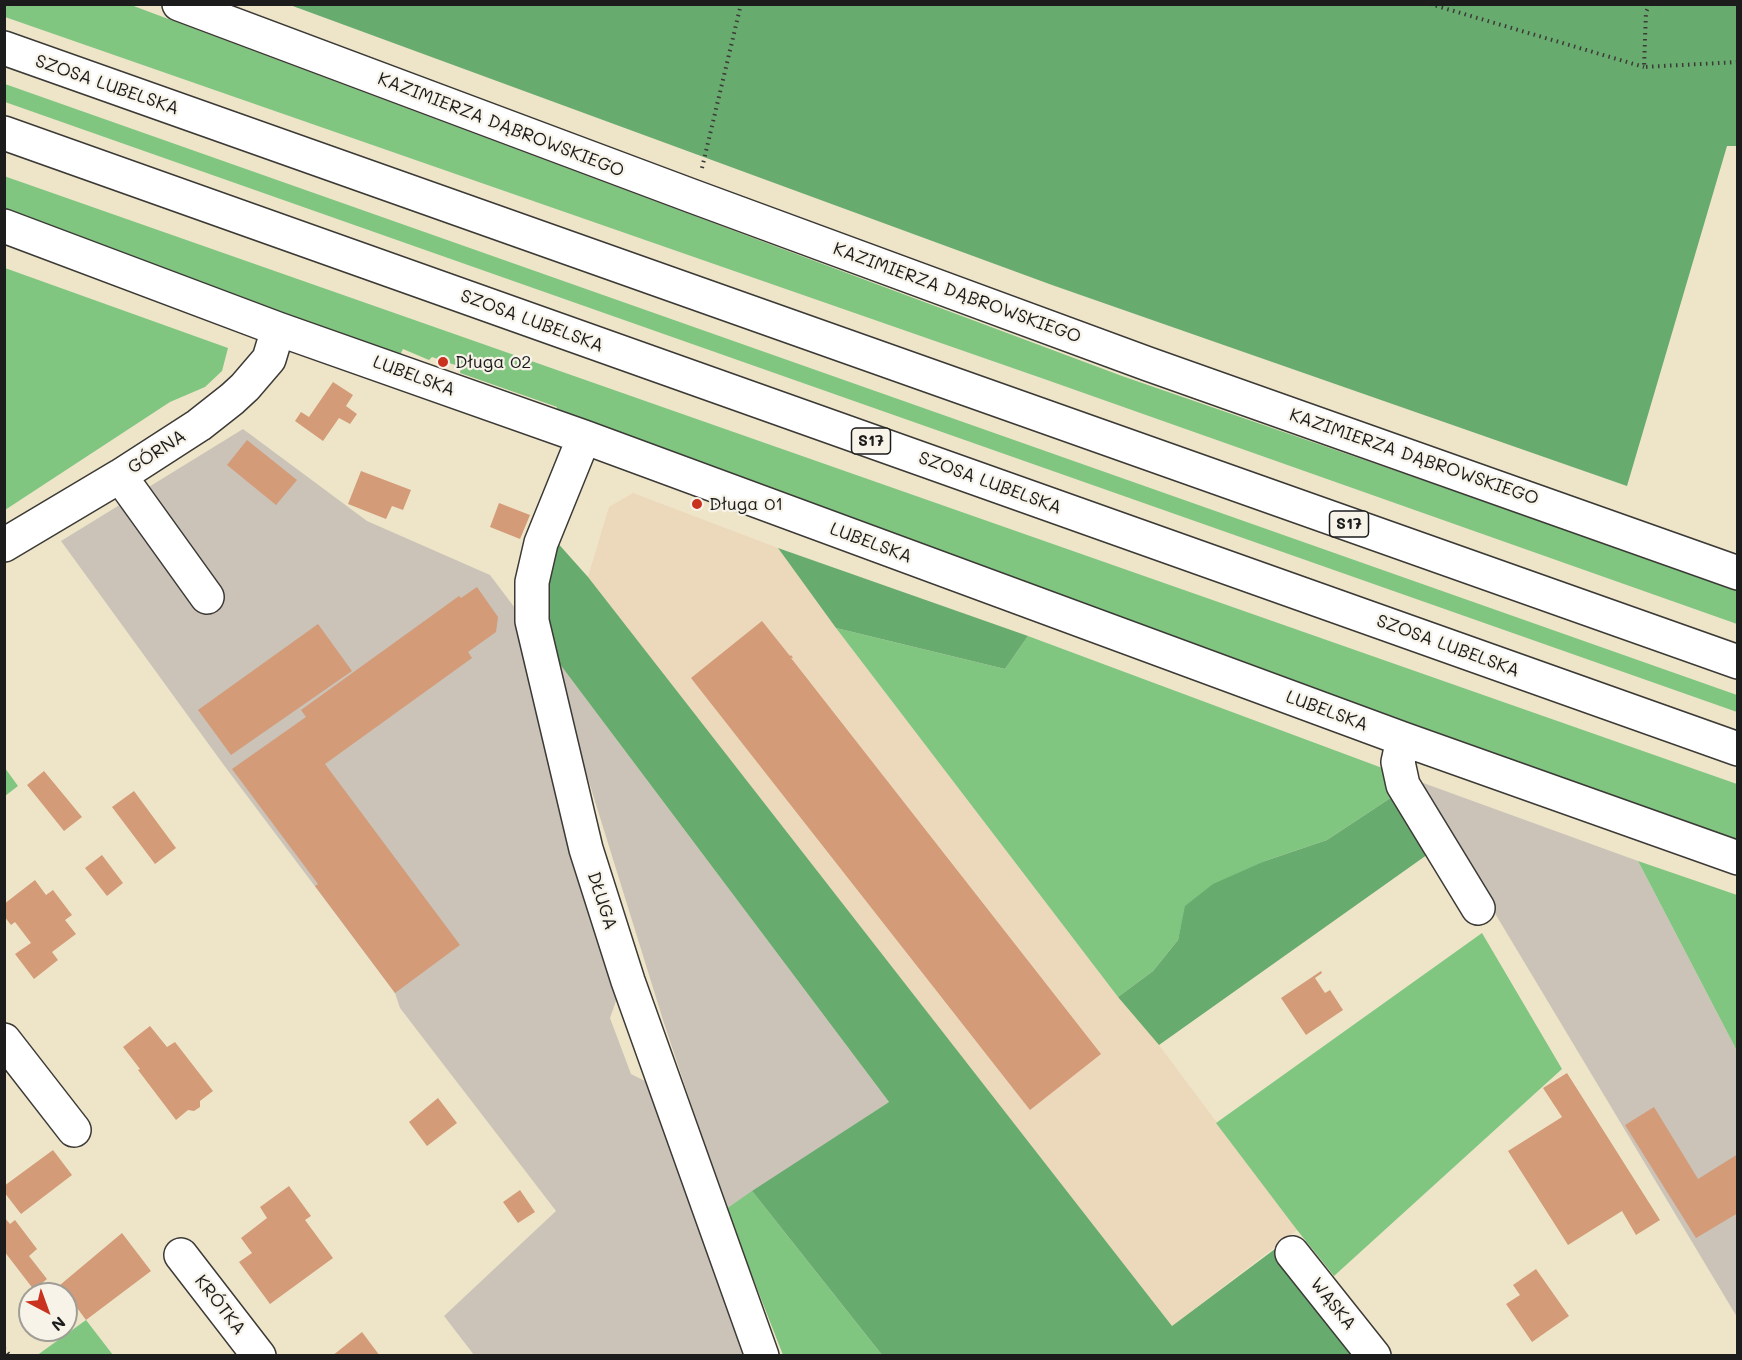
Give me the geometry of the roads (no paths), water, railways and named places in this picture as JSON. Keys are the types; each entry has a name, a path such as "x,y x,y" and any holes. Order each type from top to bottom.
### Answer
{"main road":[{"name":"KAZIMIERZA DĄBROWSKIEGO","path":"179,4 1148,364 1737,573"},
{"name":"SZOSA LUBELSKA","path":"4,48 1737,662"},
{"name":"SZOSA LUBELSKA","path":"4,133 1737,749"},
{"name":"LUBELSKA","path":"4,226 278,329 584,437 1403,739 1737,858"},
{"name":"GÓRNA","path":"4,545 120,476 199,425 245,387 269,359 278,329"},
{"name":"DŁUGA","path":"584,437 541,543 532,582 532,621 590,860 628,981 762,1356"},
{"path":"120,476 207,597"},
{"path":"1403,739 1398,762 1403,785 1478,908"},
{"path":"4,1040 74,1130"},
{"name":"WĄSKA","path":"1292,1253 1374,1356"},
{"name":"KRÓTKA","path":"182,1255 259,1356"}],"place":[{"name":"Długa 02","path":"443,362"},
{"name":"Długa 01","path":"697,504"}]}
